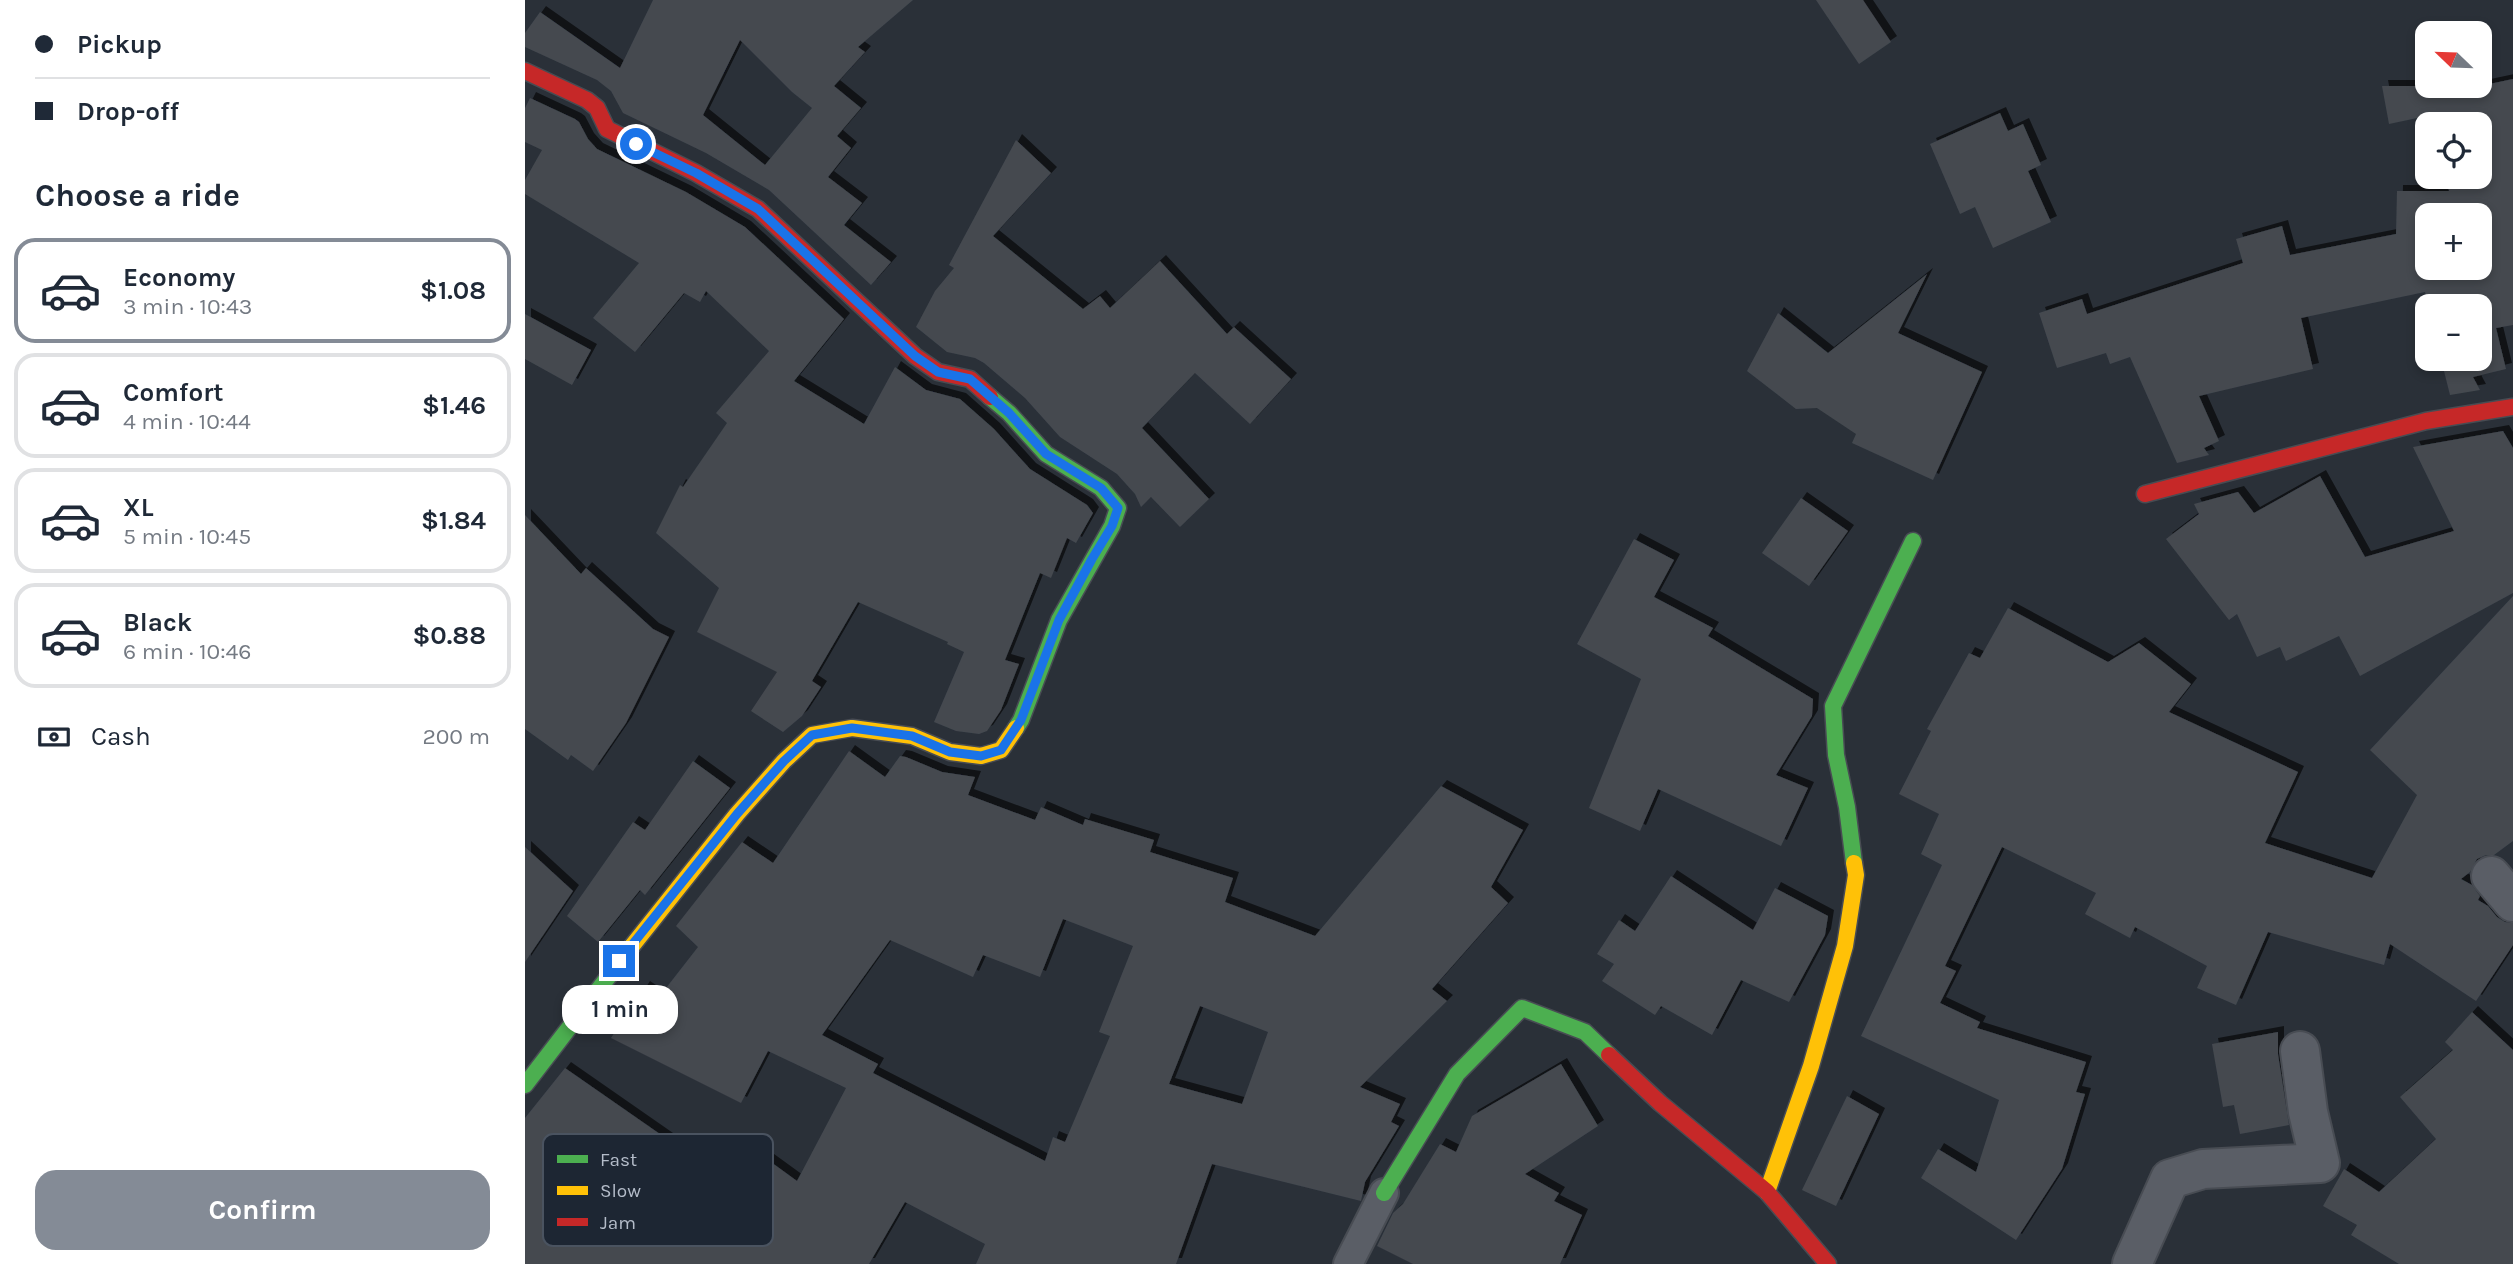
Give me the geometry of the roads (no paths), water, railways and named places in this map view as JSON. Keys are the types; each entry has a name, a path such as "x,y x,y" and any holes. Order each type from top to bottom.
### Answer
{"street":[{"path":"525,71 587,100 597,108 607,129 696,173 758,209 915,356 938,372 970,379 1009,413 1046,454 1101,488 1118,508 1112,526 1059,620 1021,720 1001,750 981,756 950,752 912,736 852,728 812,735 784,761 737,814 569,1025 525,1085"},
{"path":"2145,494 2426,421 2513,407"},
{"path":"1767,1192 1819,1040 1845,946 1856,875 1847,807 1836,755 1833,706 1913,541"},
{"path":"1384,1193 1457,1074 1522,1008 1585,1032 1660,1103 1767,1192 1828,1264"},
{"path":"2132,1264 2170,1178 2203,1169 2321,1163 2308,1112 2300,1051"}],"lane":[{"path":"1348,1264 1384,1193"}]}
